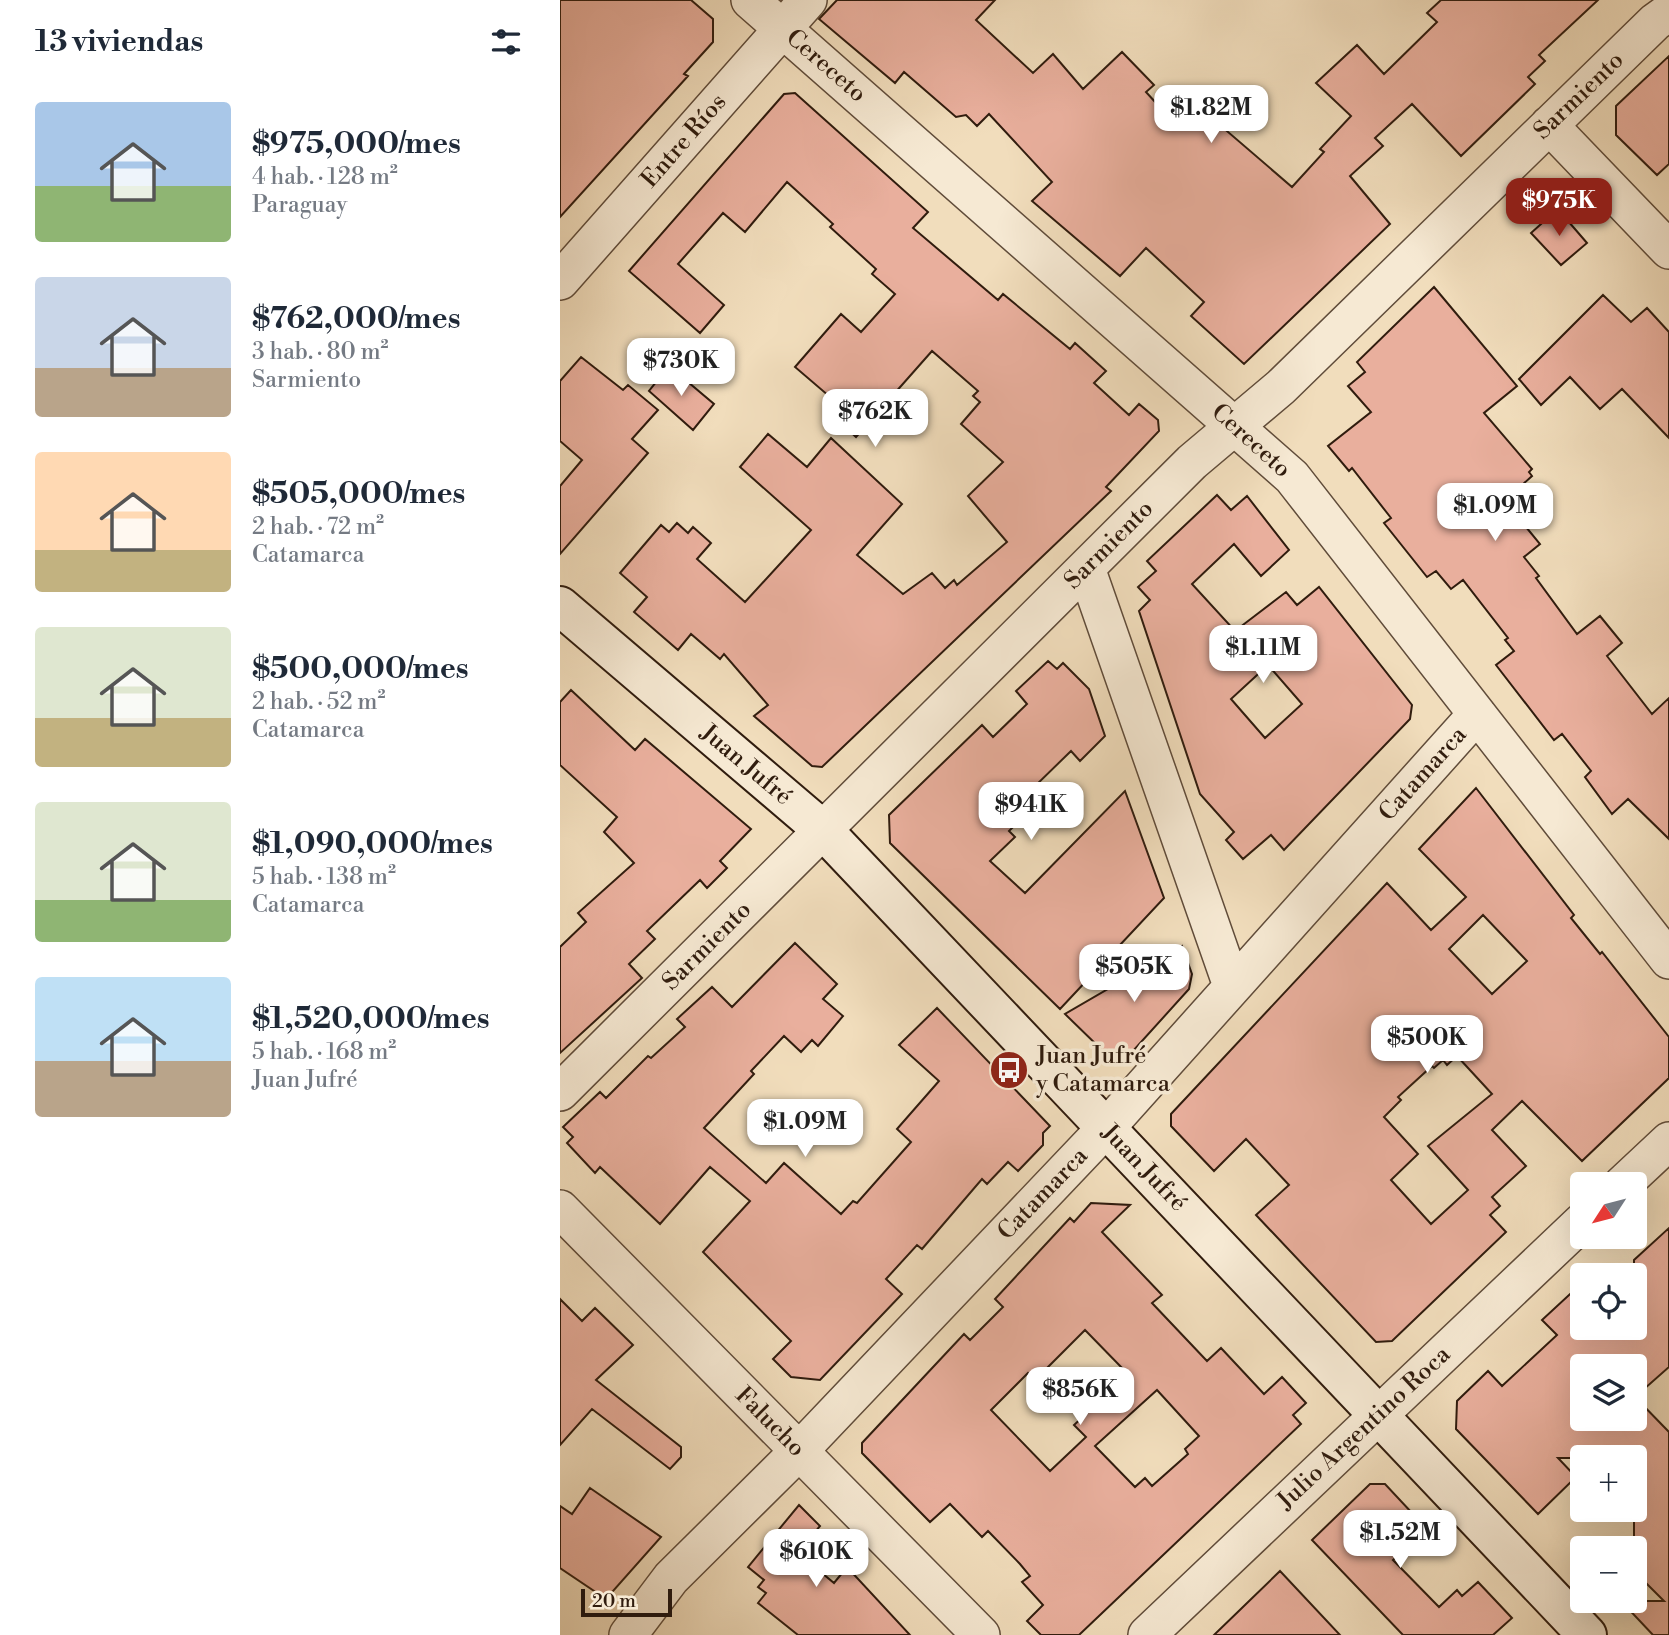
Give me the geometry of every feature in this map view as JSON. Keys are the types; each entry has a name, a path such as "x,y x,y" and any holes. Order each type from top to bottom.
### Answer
{"street":[{"name":"Cereceto","path":"750,0 1292,477 1669,960"},
{"name":"Entre Ríos","path":"560,281 808,0"},
{"name":"Sarmiento","path":"560,1092 1192,462 1281,387 1549,125 1669,12"},
{"path":"1549,125 1669,250"},
{"path":"1086,568 1232,986"},
{"name":"Juan Jufré","path":"560,606 824,831 1587,1635"},
{"name":"Catamarca","path":"628,1635 671,1578 799,1451 1106,1128 1477,714"},
{"path":"1636,1172 1669,1141"},
{"name":"Falucho","path":"560,1209 981,1635"},
{"name":"Julio Argentino Roca","path":"1147,1635 1570,1233"}],"building":[{"path":"560,0 691,0 713,19 713,42 684,74 688,76 560,217"},
{"path":"837,0 995,0 976,20 1033,73 1053,54 1083,89 1122,52 1154,85 1146,92 1178,127 1199,107 1292,187 1324,152 1320,149 1351,116 1316,83 1357,45 1384,74 1437,22 1427,13 1441,0 1598,0 1539,55 1545,61 1528,77 1535,84 1461,156 1412,104 1375,138 1383,146 1350,176 1390,224 1244,364 1191,316 1204,302 1146,248 1120,276 1032,201 1052,182 989,114 977,126 966,115 956,117 904,72 895,83 819,19"},
{"path":"1669,56 1669,164 1657,175 1616,135 1616,106"},
{"path":"795,93 928,212 913,228 998,300 1003,294 1070,349 1075,343 1106,371 1094,383 1129,415 1139,404 1158,420 1159,431 1106,487 1111,491 822,767 812,766 754,716 768,705 724,654 720,659 691,634 678,650 634,612 647,597 620,573 661,525 669,532 677,523 688,533 693,527 711,543 697,559 745,602 811,530 740,467 768,434 807,467 831,438 902,504 857,555 903,594 932,573 945,588 954,580 957,585 1007,542 968,496 1003,462 961,424 980,402 973,396 978,391 932,351 856,437 828,411 836,402 795,367 841,314 861,332 895,294 872,274 876,269 830,227 833,224 787,182 745,232 723,213 678,264 724,305 700,333 629,271 784,94"},
{"path":"1562,214 1587,243 1561,265 1531,233 1550,216 1554,220"},
{"path":"1434,287 1517,386 1484,413 1532,469 1529,472 1532,476 1521,486 1544,511 1526,527 1540,544 1524,557 1539,576 1536,578 1577,634 1600,616 1622,643 1607,656 1652,714 1669,698 1669,839 1628,799 1612,814 1585,777 1591,771 1562,734 1554,740 1496,665 1514,651 1505,640 1508,638 1463,580 1451,589 1436,571 1427,577 1384,523 1391,518 1352,468 1349,471 1328,446 1371,412 1348,386 1365,372 1357,362"},
{"path":"1603,295 1631,322 1647,308 1669,332 1669,438 1622,389 1600,409 1570,377 1541,405 1519,379"},
{"path":"581,357 623,390 628,385 658,410 632,439 648,453 560,554 560,486 582,460 560,441 560,381"},
{"path":"669,366 714,404 693,430 649,391"},
{"path":"1217,495 1231,510 1247,496 1289,550 1261,576 1234,544 1192,584 1235,631 1286,592 1297,605 1319,587 1412,705 1410,719 1284,850 1271,835 1243,859 1226,840 1234,832 1200,794 1139,611 1150,600 1138,587 1156,571 1147,561","holes":["1268,665 1302,704 1265,738 1231,699"]},
{"path":"1048,661 1057,669 1063,663 1089,689 1105,736 1080,761 1071,751 1032,789 1041,799 1009,831 1015,837 990,861 1025,893 1125,791 1164,898 1060,1009 890,843 889,815 982,725 993,737 1027,704 1016,691"},
{"path":"571,690 635,750 645,739 751,829 720,861 727,868 707,888 700,880 647,931 655,939 629,964 642,978 560,1053 560,947 586,922 578,913 634,863 604,832 617,817 560,765 560,702"},
{"path":"1476,788 1574,915 1571,918 1600,954 1602,952 1669,1037 1669,1078 1582,1161 1522,1101 1492,1130 1526,1166 1492,1197 1500,1206 1490,1215 1506,1232 1392,1341 1376,1342 1256,1215 1289,1185 1246,1139 1214,1171 1171,1126 1171,1114 1387,883 1431,930 1466,897 1419,849","holes":["1483,915 1527,961 1492,994 1449,949","1457,1056 1492,1094 1428,1146 1468,1190 1431,1224 1391,1180 1418,1154 1384,1117 1401,1100 1398,1097 1432,1066 1434,1068 1443,1060 1447,1065"]},
{"path":"795,943 837,984 823,999 843,1016 818,1046 812,1040 801,1052 784,1036 751,1071 754,1074 704,1128 766,1183 784,1163 841,1214 853,1201 857,1203 911,1142 897,1129 939,1081 899,1045 937,1008 1050,1126 1043,1133 1043,1145 1018,1171 1008,1162 987,1184 982,1179 922,1249 917,1245 886,1279 902,1294 820,1380 791,1377 773,1359 791,1341 703,1252 750,1201 710,1167 660,1224 600,1167 595,1173 567,1143 573,1137 563,1127 600,1092 606,1098 648,1056 651,1058 685,1027 677,1019 712,987 732,1007"},
{"path":"1182,946 1192,974 1189,989 1133,1051 1103,1051 1065,1014"},
{"path":"1091,1203 1130,1205 1102,1232 1162,1295 1152,1303 1207,1361 1221,1348 1264,1394 1282,1377 1306,1403 1293,1415 1301,1424 1079,1635 1041,1635 1027,1621 1043,1605 1022,1582 1030,1576 1020,1564 988,1531 982,1537 950,1504 930,1522 862,1453 862,1443 964,1334 970,1340 1003,1307 995,1299 1070,1218 1074,1222","holes":["1085,1330 1125,1371 1106,1388 1110,1392 1074,1425 1086,1437 1050,1471 991,1410 1028,1373 1035,1380","1157,1390 1199,1436 1185,1449 1188,1454 1152,1486 1145,1478 1135,1487 1095,1446"]},
{"path":"1669,1228 1669,1367 1647,1386 1647,1354 1570,1354 1570,1431 1647,1431 1647,1409 1669,1432 1669,1635 1653,1635 1632,1613 1647,1613 1647,1601 1664,1601 1647,1584 1647,1536 1634,1536 1634,1522 1647,1522 1647,1445 1570,1445 1570,1458 1558,1458 1570,1471 1570,1483 1538,1514 1456,1429 1457,1401 1488,1371 1502,1386 1557,1335 1542,1320 1570,1294 1570,1340 1647,1340 1647,1263 1634,1263 1634,1260"},
{"path":"560,1299 582,1321 595,1308 633,1345 596,1380 681,1447 681,1457 670,1469 592,1409 560,1445"},
{"path":"1370,1484 1385,1484 1413,1514 1408,1519 1414,1526 1408,1535 1413,1543 1393,1560 1439,1607 1457,1590 1462,1596 1478,1582 1512,1618 1493,1635 1403,1635 1312,1540"},
{"path":"590,1488 661,1537 606,1599 560,1568 560,1506 572,1514"},
{"path":"799,1505 820,1526 798,1553 834,1583 847,1567 910,1635 798,1635 758,1603 766,1593 758,1587 764,1580 748,1567"},
{"path":"1280,1571 1340,1635 1214,1635 1245,1605"}],"place":[{"name":"Juan Jufré y Catamarca","path":"1009,1070"}]}
